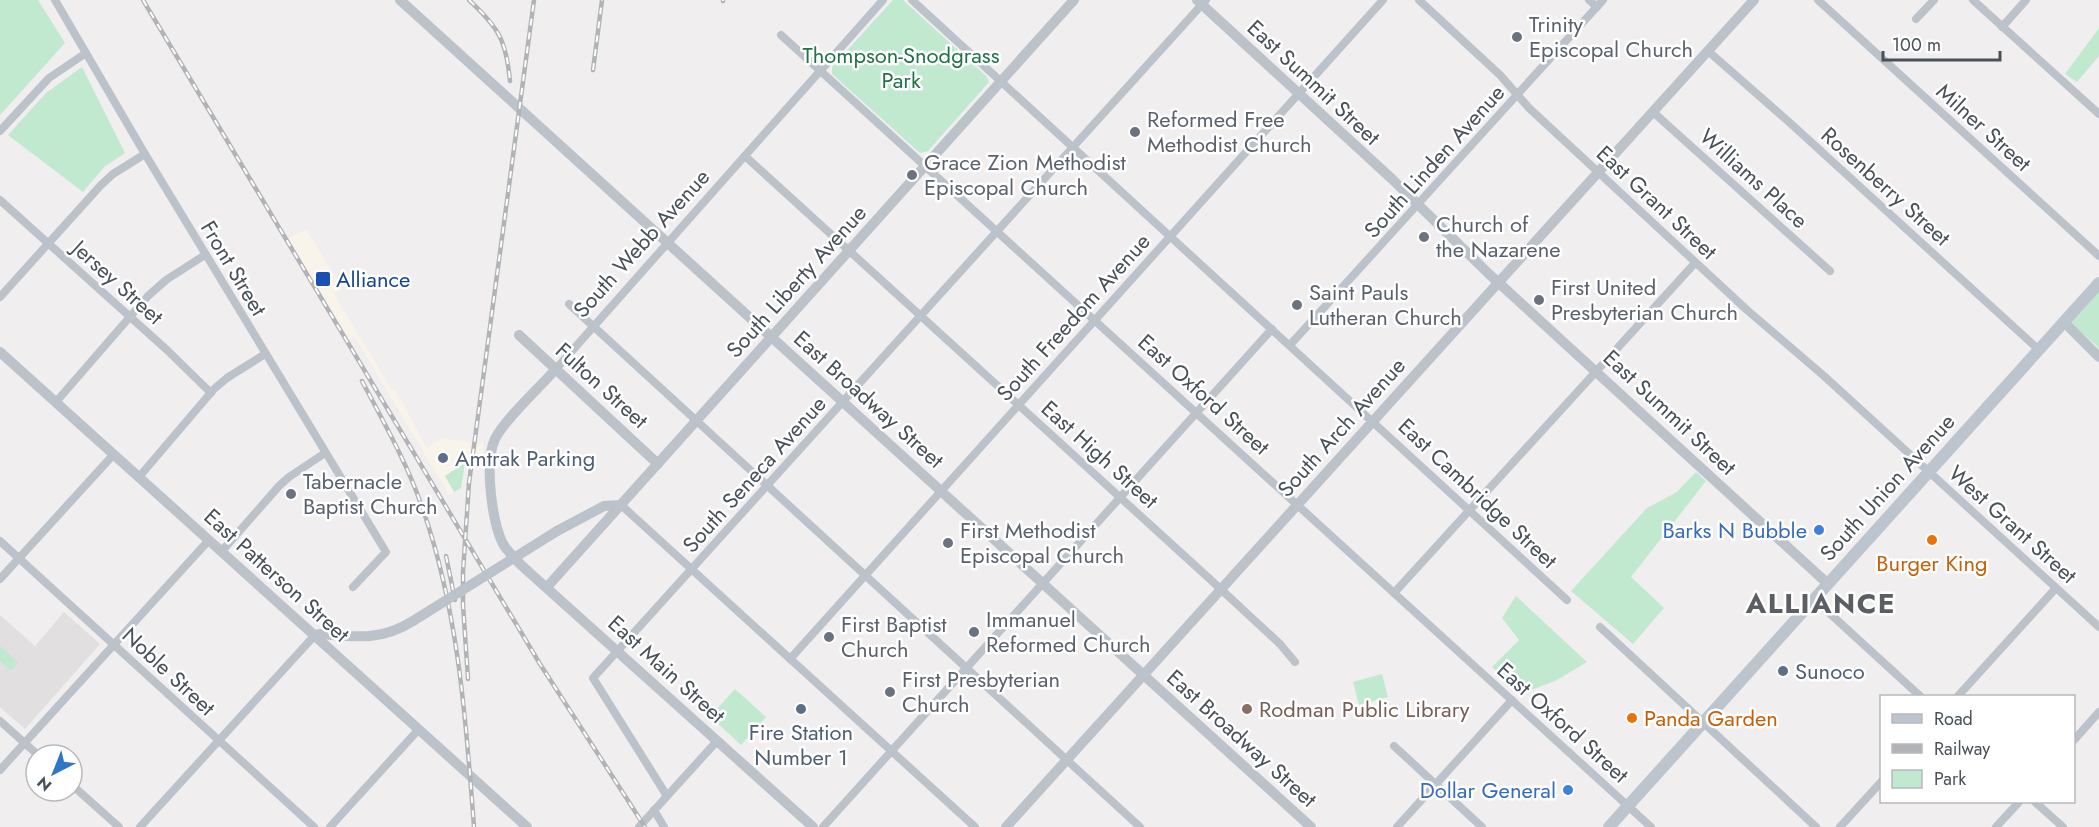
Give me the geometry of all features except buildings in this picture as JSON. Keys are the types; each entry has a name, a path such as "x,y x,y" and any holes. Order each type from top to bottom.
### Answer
{"main road":[{"name":"South Union Avenue","path":"1609,827 2099,283"}],"street":[{"name":"Front Street","path":"55,0 205,255 386,552 353,587"},
{"name":"East Broadway Street","path":"400,0 1311,827"},
{"name":"South Webb Avenue","path":"500,537 491,485 490,462 493,444 501,429 883,0"},
{"name":"East Cambridge Street","path":"912,0 1567,600"},
{"name":"South Liberty Avenue","path":"547,587 1074,0"},
{"name":"South Freedom Avenue","path":"790,659 1383,0"},
{"name":"East Grant Street","path":"1419,0 1500,75 1529,108 1695,263 1929,472"},
{"path":"1589,0 1600,4"},
{"name":"South Arch Avenue","path":"1006,827 1754,0"},
{"name":"Milner Street","path":"1818,0 2099,256"},
{"path":"1917,20 1934,0"},
{"path":"1973,0 2099,114"},
{"path":"2002,27 2026,0"},
{"name":"East Summit Street","path":"1201,2 1499,282 1828,584"},
{"name":"South Seneca Avenue","path":"667,796 593,678 1201,2"},
{"name":"South Linden Avenue","path":"1290,345 1600,4"},
{"name":"East Oxford Street","path":"781,35 1651,827"},
{"name":"Rosenberry Street","path":"1708,51 2038,350"},
{"path":"0,131 49,78 86,53"},
{"name":"Williams Place","path":"1653,112 1830,271"},
{"path":"0,297 101,185 113,174 145,154"},
{"name":"East High Street","path":"745,156 1221,589 1268,633 1294,662"},
{"name":"Jersey Street","path":"0,200 130,316 210,393"},
{"path":"56,402 157,288 205,255"},
{"path":"1394,593 1695,263"},
{"path":"569,304 1140,827"},
{"path":"2064,322 2099,357"},
{"path":"823,827 1272,329"},
{"name":"Fulton Street","path":"519,336 658,464"},
{"name":"East Patterson Street","path":"0,352 527,827"},
{"path":"139,477 210,393 227,378 265,354"},
{"path":"222,551 279,486 325,453"},
{"path":"0,579 114,454"},
{"name":"West Grant Street","path":"1929,472 2099,627"},
{"path":"140,827 315,635 372,637 395,631 557,531 604,506 621,505 975,827"},
{"name":"East Main Street","path":"500,537 511,554 813,827"},
{"path":"0,770 209,540"},
{"name":"Noble Street","path":"0,541 314,827"},
{"path":"1959,695 2056,588"},
{"path":"1814,599 1919,695"},
{"path":"1600,627 1816,827"},
{"path":"1397,827 1512,700"},
{"path":"2075,738 2099,712"},
{"path":"0,720 24,742"},
{"path":"330,827 419,729"},
{"path":"639,827 717,741"},
{"path":"1394,747 1482,827"},
{"path":"1840,827 1880,782"},
{"path":"84,796 119,827"},
{"path":"1996,827 2017,803"},
{"path":"2038,803 2063,827"},
{"path":"654,810 664,827"}],"shaded area":[{"path":"306,229 342,288 334,294 392,390 395,389 427,448 442,439 483,444 483,458 465,456 465,463 445,476 454,492 449,495 355,337 348,340 288,239"},
{"path":"64,612 100,644 25,729 0,707 0,615 35,646"}],"green space":[{"path":"0,0 38,0 65,43 0,115"},
{"name":"Thompson-Snodgrass Park","path":"893,0 903,0 987,77 989,82 928,151 920,153 832,74 832,67"},
{"path":"2099,28 2099,56 2077,82 2065,74"},
{"path":"82,67 125,153 104,167 83,192 8,135 46,93"},
{"path":"2099,292 2099,348 2071,323"},
{"path":"465,463 461,488 454,492 445,476"},
{"path":"1696,472 1706,481 1631,577 1664,608 1633,644 1571,591 1647,508 1677,492"},
{"path":"1516,596 1587,662 1557,680 1521,694 1492,667 1519,640 1502,618"},
{"path":"0,646 18,662 11,671 0,661"},
{"path":"1382,674 1388,697 1359,705 1353,682"},
{"path":"735,689 766,717 741,745 715,721 717,709"}],"railway":[{"path":"143,0 540,664 645,827"},
{"path":"469,0 488,19 499,36 506,55 510,81"},
{"path":"468,679 463,572 469,483 534,0"},
{"path":"593,70 602,0"},
{"path":"362,381 408,472 434,543 452,623 458,664 468,745 474,827"},
{"path":"446,556 455,600"}],"place":[{"name":"Trinity Episcopal Church","path":"1517,37"},
{"name":"Reformed Free Methodist Church","path":"1135,132"},
{"name":"Grace Zion Methodist Episcopal Church","path":"912,175"},
{"name":"Church of the Nazarene","path":"1424,237"},
{"name":"Alliance","path":"323,279"},
{"name":"First United Presbyterian Church","path":"1539,300"},
{"name":"Saint Pauls Lutheran Church","path":"1297,305"},
{"name":"Amtrak Parking","path":"443,458"},
{"name":"Tabernacle Baptist Church","path":"291,494"},
{"name":"Barks N Bubble","path":"1819,530"},
{"name":"Burger King","path":"1932,540"},
{"name":"First Methodist Episcopal Church","path":"948,543"},
{"name":"Immanuel Reformed Church","path":"974,632"},
{"name":"First Baptist Church","path":"829,637"},
{"name":"Sunoco","path":"1783,671"},
{"name":"First Presbyterian Church","path":"890,692"},
{"name":"Fire Station Number 1","path":"801,709"},
{"name":"Rodman Public Library","path":"1247,709"},
{"name":"Panda Garden","path":"1632,718"},
{"name":"Dollar General","path":"1568,790"}],"district":[{"name":"ALLIANCE","path":"1821,603"}]}
